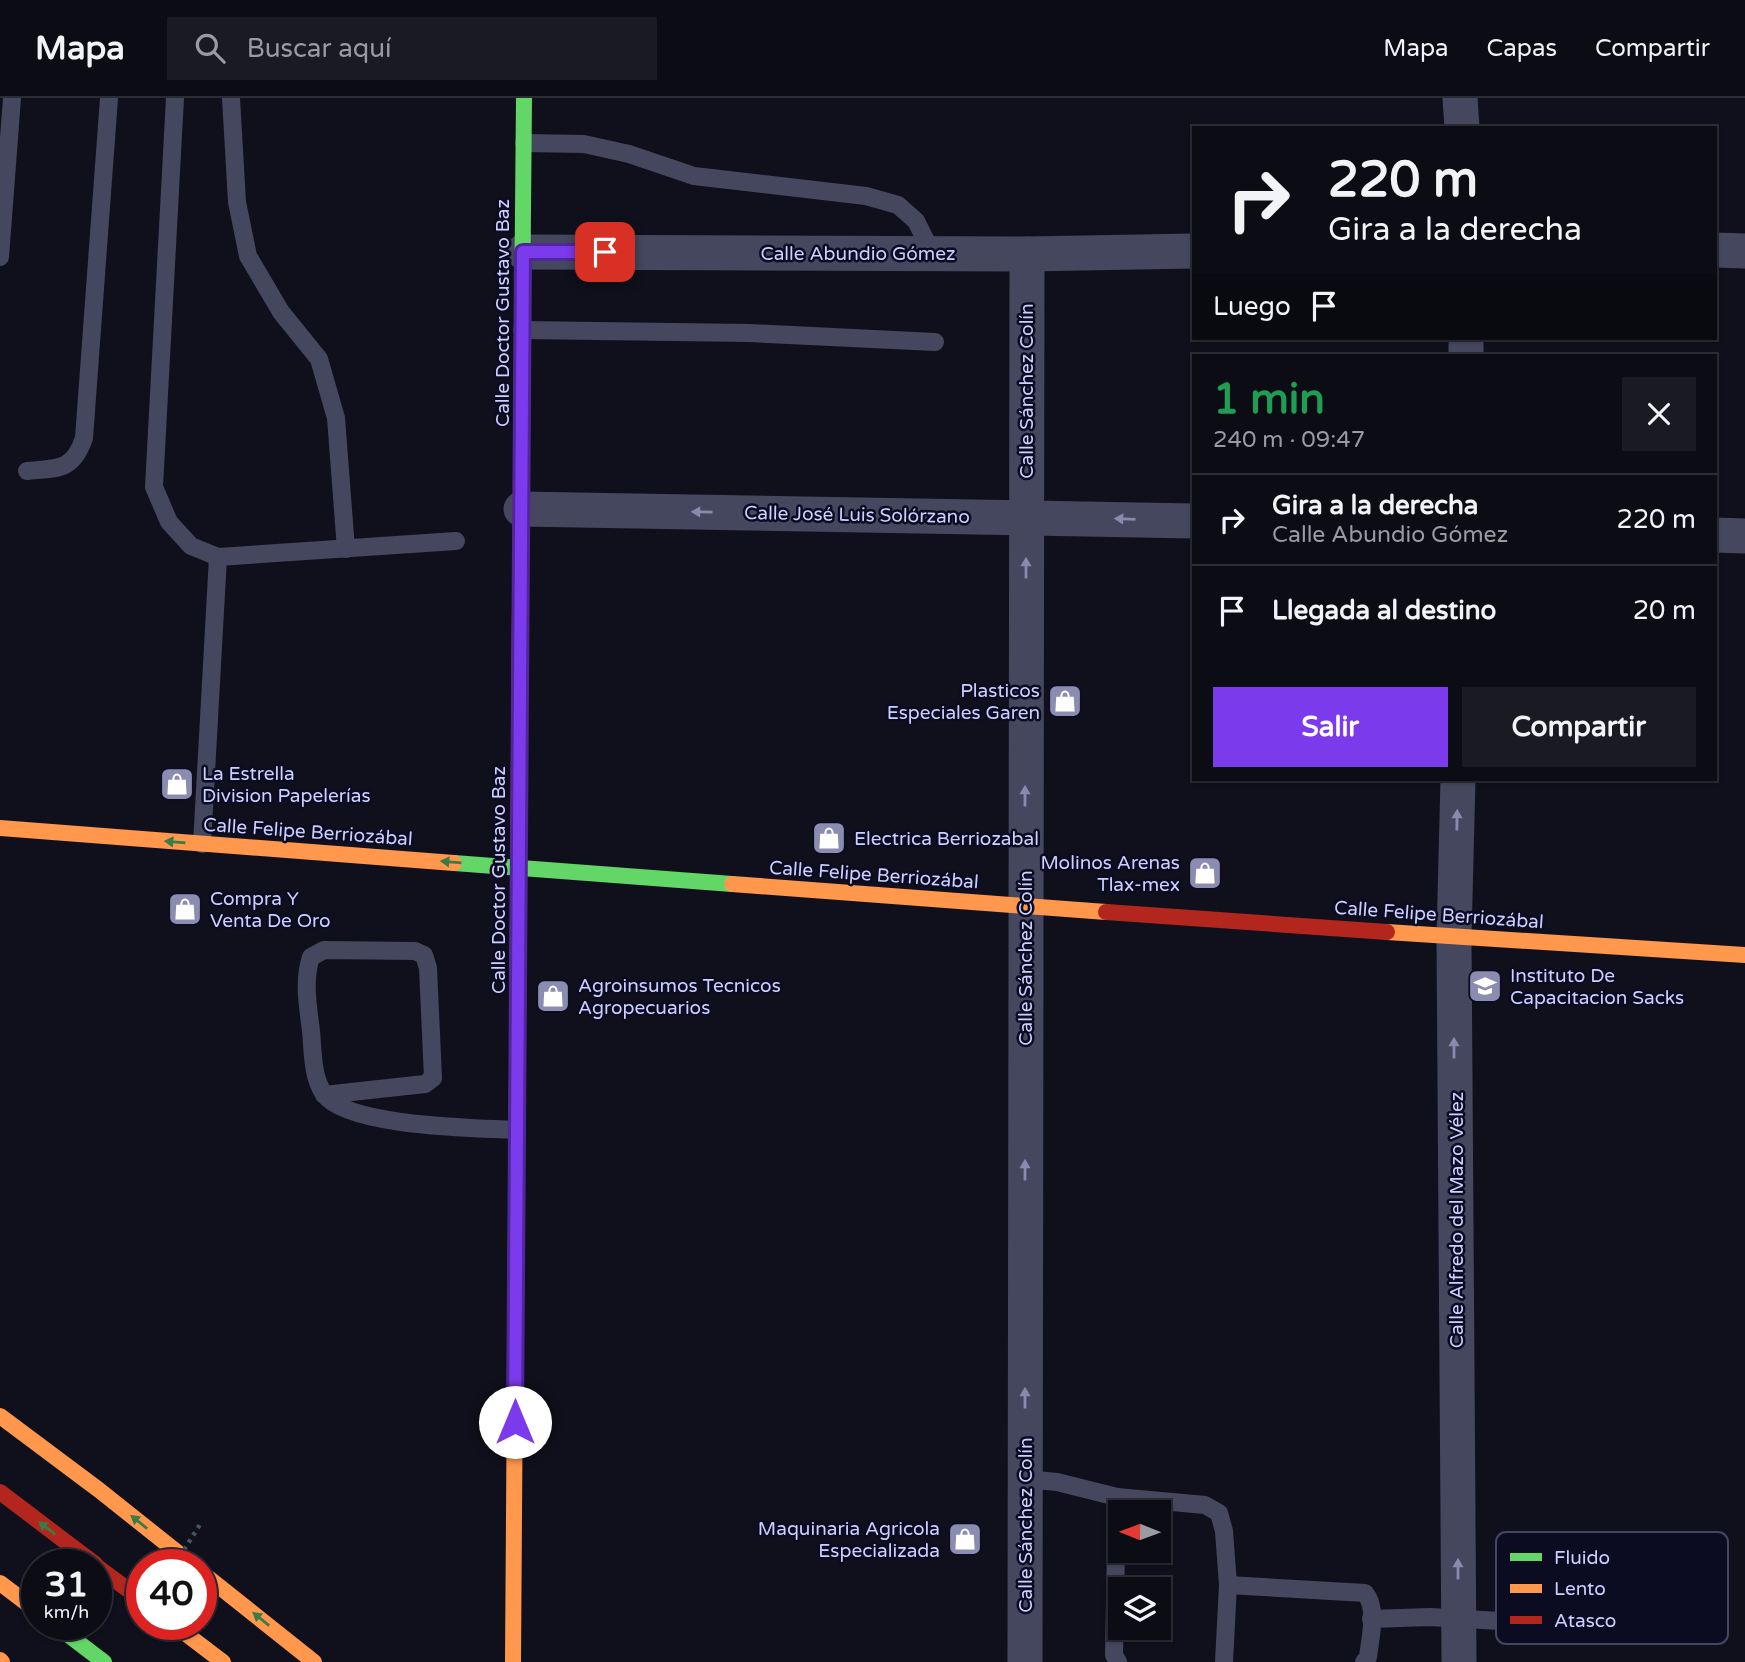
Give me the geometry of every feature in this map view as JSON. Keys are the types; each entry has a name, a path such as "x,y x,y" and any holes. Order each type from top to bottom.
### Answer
{"main road":[{"name":"Calle Doctor Gustavo Baz","path":"513,1662 524,98"},
{"name":"Calle Felipe Berriozábal","path":"0,828 1025,906 1745,955"},
{"path":"0,1416 173,1549"},
{"path":"0,1492 74,1549"},
{"path":"0,1583 21,1599"},
{"path":"217,1585 314,1662"},
{"path":"75,1640 104,1662"},
{"path":"194,1640 223,1662"}],"street":[{"path":"1460,98 1462,126"},
{"path":"1717,250 1745,251"},
{"name":"Calle Abundio Gómez","path":"523,252 1027,254 1192,251"},
{"name":"Calle Sánchez Colín","path":"1025,1662 1027,254"},
{"name":"Calle José Luis Solórzano","path":"521,509 1192,521"},
{"path":"1717,535 1745,536"},
{"name":"Calle Alfredo del Mazo Vélez","path":"1458,781 1454,937 1459,1662"}],"lane":[{"path":"0,257 12,98"},
{"path":"27,471 59,468 71,462 79,454 84,438 109,98"},
{"path":"175,98 154,487 169,522 191,546 218,557 456,541"},
{"path":"231,98 237,202 248,256 281,312 320,359 336,418 346,549"},
{"path":"524,143 584,144 629,154 694,176 866,196 898,205 916,220 932,253"},
{"path":"523,330 749,333 935,342"},
{"path":"202,844 218,557"},
{"path":"324,1095 425,1084 433,1078 428,968 424,955 415,951 324,950 312,957 305,974 306,987 314,1068 324,1095 352,1112 377,1119 517,1130"},
{"path":"1025,1479 1058,1482 1117,1497 1205,1504 1219,1513 1224,1531 1228,1586 1224,1662"},
{"path":"1117,1497 1114,1655 1118,1662"},
{"path":"1228,1586 1365,1593 1370,1599 1371,1619 1368,1657 1364,1662"},
{"path":"1371,1619 1496,1621"}],"path":[{"path":"185,1549 201,1523"}],"traffic: fast":[{"path":"522,324 524,98"},
{"path":"454,863 732,884"},
{"path":"516,1225 518,915"},
{"path":"75,1640 104,1662"}],"traffic: slow":[{"path":"518,915 520,608"},
{"path":"0,828 454,863"},
{"path":"732,884 1106,912"},
{"path":"1387,932 1745,955"},
{"path":"513,1662 516,1225"},
{"path":"0,1416 173,1549"},
{"path":"0,1583 21,1599"},
{"path":"217,1585 314,1662"},
{"path":"194,1640 223,1662"}],"traffic: jam":[{"path":"520,608 522,324"},
{"path":"1106,912 1387,932"},
{"path":"0,1492 75,1549"},
{"path":"112,1578 126,1588"}],"place":[{"name":"Plasticos Especiales Garen","path":"1065,701"},
{"name":"La Estrella Division Papelerías","path":"177,784"},
{"name":"Electrica Berriozabal","path":"829,838"},
{"name":"Molinos Arenas Tlax-mex","path":"1205,873"},
{"name":"Compra Y Venta De Oro","path":"185,909"},
{"name":"Instituto De Capacitacion Sacks","path":"1485,986"},
{"name":"Agroinsumos Tecnicos Agropecuarios","path":"553,996"},
{"name":"Maquinaria Agricola Especializada","path":"965,1539"}],"route":[{"path":"515,1422 523,252 605,252"}]}
